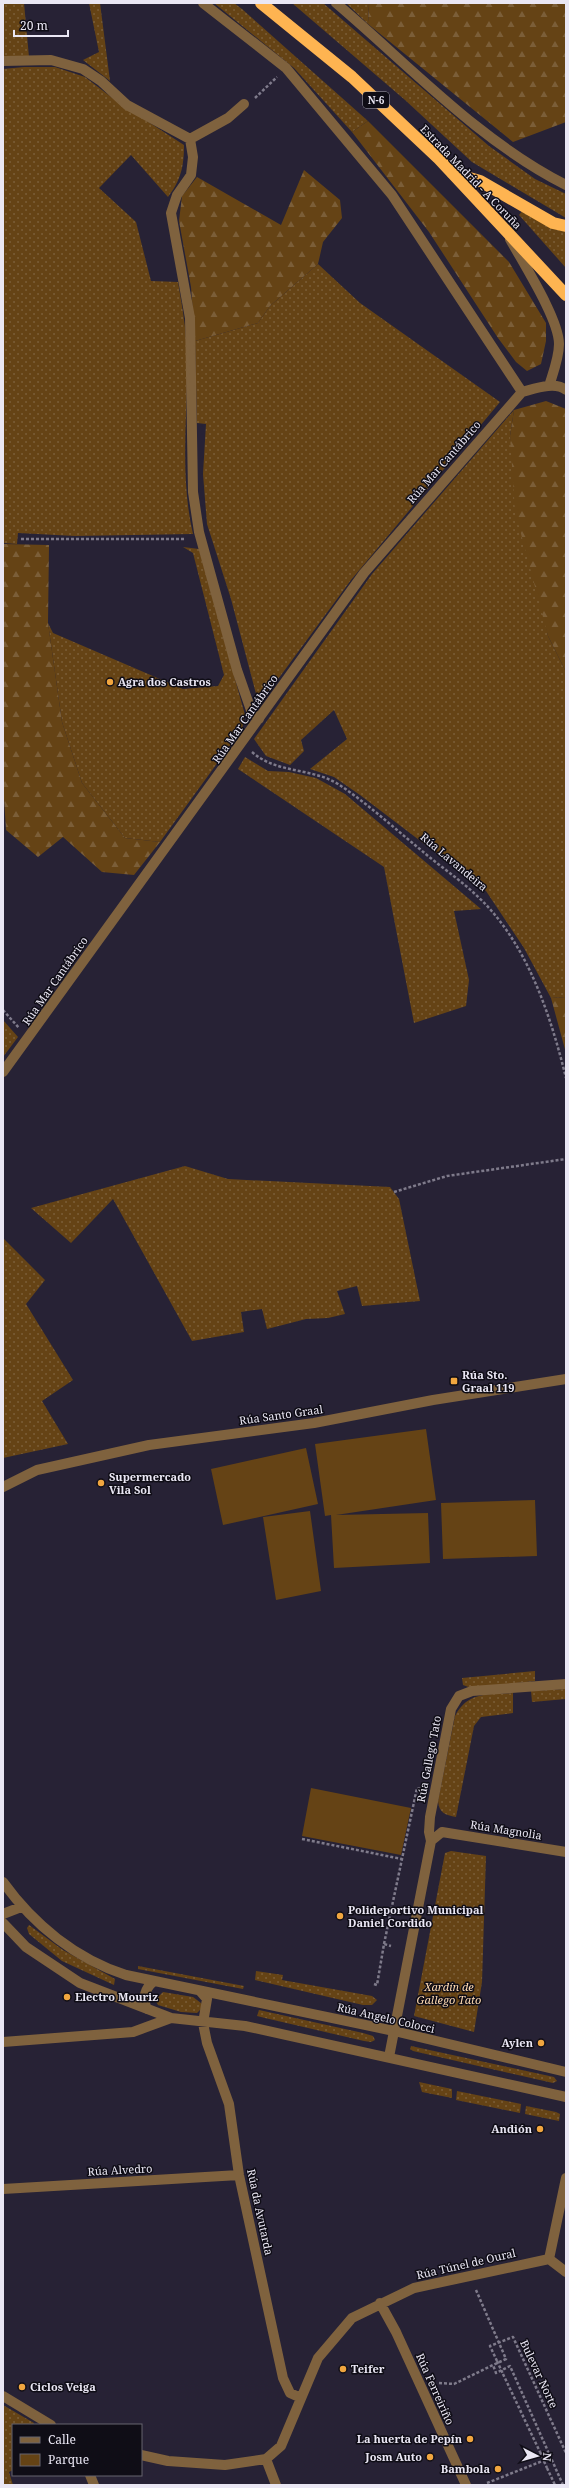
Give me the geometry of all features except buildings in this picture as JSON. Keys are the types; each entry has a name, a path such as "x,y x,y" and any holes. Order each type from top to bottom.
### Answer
{"highway":[{"name":"Estrada Madrid - A Coruña","path":"261,3 352,77 452,174 566,295"},
{"path":"452,174 480,182 553,223 566,226"}],"street":[{"path":"203,3 286,68 392,195 522,392 549,386 564,386"},
{"path":"336,3 474,123 515,155 566,185"},
{"path":"3,61 52,60 83,69 101,81 127,105 190,139"},
{"path":"190,139 228,118 244,104"},
{"path":"190,139 193,157 191,175 178,195 171,214 190,318 193,492 201,539 237,670 252,713 259,719"},
{"path":"508,234 548,310 558,337 556,361 549,386"},
{"name":"Rúa Mar Cantábrico","path":"3,1072 242,744 364,573 522,392"},
{"name":"Rúa Santo Graal","path":"3,1487 38,1470 149,1445 314,1423 432,1400 566,1379"},
{"name":"Rúa Gallego Tato","path":"389,2057 431,1841 429,1832 430,1817 451,1709 459,1696 472,1691 566,1684"},
{"name":"Rúa Magnolia","path":"431,1841 442,1832 566,1852"},
{"name":"Rúa Angelo Colocci","path":"3,1882 21,1907 58,1940 107,1969 200,1991 394,2031 566,2072"},
{"path":"3,1914 21,1907"},
{"path":"3,1923 26,1947 73,1979 171,2018 203,2023 245,2026 566,2097"},
{"path":"147,2009 144,2002 145,1994 149,1985 154,1981"},
{"path":"200,1991 207,1999 203,2023"},
{"path":"3,2042 133,2032 171,2018"},
{"name":"Rúa da Avutarda","path":"203,2023 207,2043 229,2104 239,2175 283,2378 290,2394 301,2398"},
{"name":"Rúa Alvedro","path":"3,2189 239,2175"},
{"path":"566,2178 549,2259 566,2272"},
{"name":"Rúa Túnel de Oural","path":"266,2459 281,2446 318,2358 352,2318 380,2303 427,2284 549,2259"},
{"name":"Rúa Ferreiriño","path":"380,2303 396,2332 466,2485"},
{"path":"3,2396 49,2424"},
{"path":"142,2455 168,2461 225,2465 266,2459 276,2485"}],"path":[{"path":"244,104 259,96 286,68"},
{"path":"21,539 201,539"},
{"name":"Rúa Lavandeira","path":"242,744 268,764 282,769 306,771 338,784 475,894 515,943 541,994 566,1078"},
{"path":"3,1010 29,1038"},
{"path":"394,1192 447,1176 566,1159"},
{"path":"374,1984 377,1985 384,1944 417,1788 435,1791"},
{"path":"302,1839 402,1859"},
{"path":"384,1944 391,1946"},
{"path":"439,2383 454,2384 506,2359 476,2290"},
{"name":"Bulevar Norte","path":"499,2343 513,2337 566,2453"},
{"path":"499,2343 490,2346 555,2485"},
{"name":"Bulevar Norte","path":"493,2365 496,2373 510,2366 563,2485"},
{"path":"487,2484 550,2458"}],"green space":[{"path":"3,3 24,3 29,57 3,57"},
{"path":"89,3 100,3 110,81 83,60 99,52"},
{"path":"214,3 234,3 242,9 368,121 352,132 294,68"},
{"path":"292,3 323,3 489,146 535,179 566,194 566,218 472,162 405,100"},
{"path":"346,3 369,3 368,24"},
{"path":"369,3 566,3 566,122 513,142 368,24"},
{"path":"55,67 85,77 119,103 184,145 179,179 168,197 131,155 99,188 136,222 151,281 178,282 186,339 185,461 186,486 193,534 75,536 18,533 17,544 3,543 3,69"},
{"path":"368,121 509,262 546,323 546,341 541,364 527,371 516,362 498,338 429,232 352,132"},
{"path":"304,170 340,200 342,218 323,242 318,264 270,306 258,323 195,341 191,287 179,221 182,196 197,177 281,225"},
{"path":"523,210 541,222 566,232 566,268 519,215"},
{"path":"318,264 360,303 500,402 351,580 259,705 231,599 207,524 203,474 206,424 197,423 195,341 258,323 270,306"},
{"path":"546,401 566,409 566,672 548,636 515,511 510,436 514,410"},
{"path":"514,410 510,436 548,636 566,672 566,997 551,998 524,948 486,891 360,795 334,777 310,769 347,739 334,710 301,740 304,751 290,765 266,756 254,739 372,574"},
{"path":"3,544 49,545 48,623 62,722 82,783 125,838 160,842 134,875 102,872 63,837 38,857 6,830 3,783"},
{"path":"183,547 199,549 245,715 242,729 160,842 125,838 82,783 62,722 48,623 53,633 183,689 218,686 224,675 193,553"},
{"path":"245,757 268,771 289,772 316,778 345,794 481,909 454,911 469,980 466,1006 414,1023 384,867 238,769"},
{"path":"566,997 566,1053 551,998"},
{"path":"3,1020 18,1037 3,1057"},
{"path":"185,1166 228,1179 390,1187 399,1199 420,1301 362,1306 357,1286 337,1291 345,1314 328,1318 306,1319 267,1329 262,1309 241,1312 244,1332 192,1341 113,1199 71,1243 31,1208"},
{"path":"3,1238 45,1280 26,1304 73,1380 42,1401 68,1444 3,1458"},
{"path":"426,1429 436,1500 336,1515 428,1513 430,1563 334,1568 331,1515 325,1516 315,1444"},
{"path":"306,1448 318,1504 223,1525 211,1469"},
{"path":"535,1500 537,1556 443,1559 441,1503"},
{"path":"310,1511 321,1591 276,1600 263,1517"},
{"path":"535,1671 535,1681 471,1688 463,1685 462,1678"},
{"path":"566,1689 566,1699 532,1702 531,1691"},
{"path":"513,1693 513,1713 481,1717 474,1726 456,1817 443,1813 438,1801 455,1716 460,1708 472,1698"},
{"path":"311,1788 411,1808 401,1855 302,1836"},
{"name":"Xardín de Gallego Tato","path":"451,1851 486,1856 482,1982 474,2032 414,2016 445,1853"},
{"path":"29,1925 63,1950 115,1979 114,1985 62,1961 29,1934 27,1928"},
{"path":"138,1966 244,1986 243,1989 138,1969"},
{"path":"256,1971 283,1975 282,1980 372,1996 377,2000 372,2005 363,2005 255,1980"},
{"path":"163,1992 193,1997 201,2003 202,2008 197,2013 181,2012 158,2005 155,2000"},
{"path":"259,2010 363,2033 373,2036 375,2040 371,2042 364,2041 257,2016"},
{"path":"411,2046 554,2077 557,2081 553,2083 413,2051 410,2049"},
{"path":"419,2082 452,2089 452,2098 422,2092"},
{"path":"457,2091 521,2104 520,2113 456,2100"},
{"path":"526,2106 556,2112 560,2114 559,2121 525,2114"},
{"path":"3,2405 34,2423 12,2424 12,2470 9,2472 13,2485 3,2485"}],"place":[{"name":"Agra dos Castros","path":"110,682"},
{"name":"Rúa Sto. Graal 119","path":"454,1381"},
{"name":"Supermercado Vila Sol","path":"101,1483"},
{"name":"Polideportivo Municipal Daniel Cordido","path":"340,1916"},
{"name":"Electro Mouriz","path":"67,1997"},
{"name":"Aylen","path":"541,2043"},
{"name":"Andión","path":"540,2129"},
{"name":"Teifer","path":"343,2369"},
{"name":"Ciclos Veiga","path":"22,2387"},
{"name":"La huerta de Pepín","path":"470,2439"},
{"name":"Josm Auto","path":"430,2457"},
{"name":"Bambola","path":"498,2469"}]}
